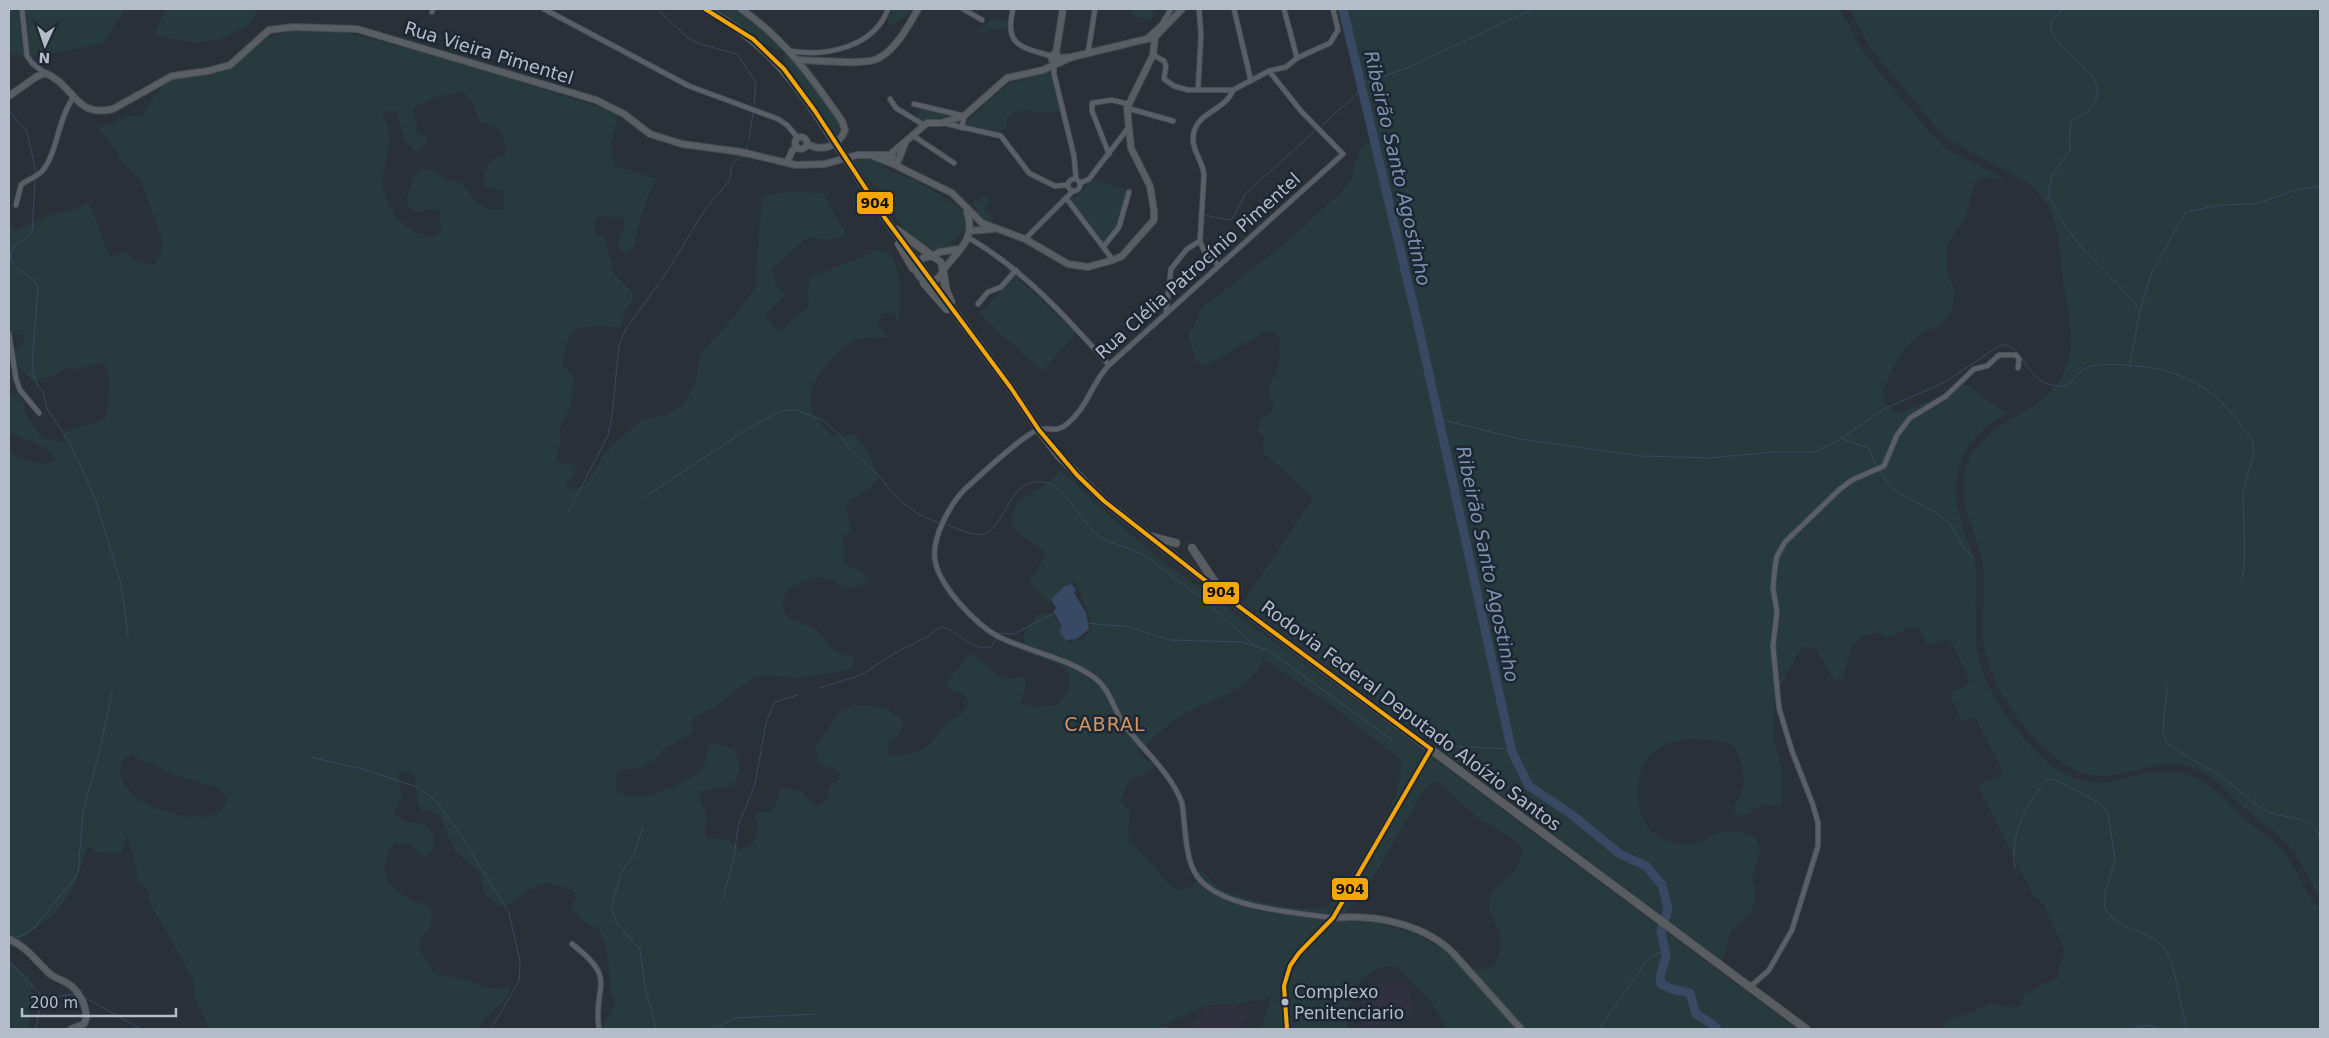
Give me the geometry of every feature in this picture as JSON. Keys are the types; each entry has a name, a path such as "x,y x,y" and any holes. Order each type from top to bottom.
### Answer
{"highway":[{"path":"705,9 736,27 772,56 804,95 928,283 946,308 955,314"},
{"path":"885,218 910,241 932,256"},
{"path":"943,271 946,290 955,314"},
{"name":"Rodovia Federal Deputado Aloízio Santos","path":"955,314 1038,430 1077,475 1148,536 1225,596 1806,1029"},
{"path":"1148,536 1176,543"},
{"path":"1192,548 1225,596"}],"street":[{"path":"22,9 27,56 32,63 46,74"},
{"path":"544,9 689,86 778,119 786,124 798,138"},
{"path":"741,9 768,29 790,51 845,125 844,135 830,147 816,148 807,144 804,137 798,138"},
{"path":"790,51 822,52 862,41 879,26 888,9"},
{"path":"797,60 857,62 877,60 894,45 918,9"},
{"path":"963,9 982,20"},
{"path":"1013,9 1010,30 1016,44 1055,59"},
{"path":"1063,9 1054,77 1074,156 1076,178 1080,184"},
{"path":"1088,53 1095,9"},
{"path":"970,235 993,229 1025,239 1075,266 1097,266 1113,260 1122,256 1139,239 1151,224 1154,216 1150,186 1133,153 1128,128 1128,106 1153,55 1155,35 1171,9"},
{"path":"941,123 964,116 1007,78 1032,71 1055,59 1134,44 1155,35 1182,9"},
{"path":"1198,90 1201,35 1199,9"},
{"path":"1234,9 1251,81"},
{"path":"1284,9 1297,58"},
{"path":"1153,55 1166,63 1166,81 1181,89 1233,90 1269,71 1286,67 1297,58 1330,43 1338,30 1334,9"},
{"name":"Rua Vieira Pimentel","path":"46,74 58,80 73,98 90,109 113,108 172,76 208,71 230,65 269,30 293,27 357,29 596,100 615,108 645,131 699,147 741,152 786,164 814,165 857,155 894,161"},
{"name":"Rua Clélia Patrocínio Pimentel","path":"1038,430 1057,430 1068,424 1084,407 1095,380 1109,365 1343,154 1301,111 1269,71"},
{"path":"9,96 36,77 46,74"},
{"path":"1218,265 1204,251 1200,241 1204,175 1203,166 1194,145 1194,131 1204,116 1227,102 1233,90"},
{"path":"16,205 20,185 38,176 46,166 62,117 73,98"},
{"path":"890,99 896,108 924,125"},
{"path":"1109,154 1092,111 1092,104 1116,100 1173,121"},
{"path":"914,104 964,116"},
{"path":"962,128 964,116"},
{"path":"1002,232 982,223 952,193 894,161 892,153 924,125 933,122 941,123 1001,136 1029,173 1056,186 1068,185"},
{"path":"1025,239 1073,191 1079,189 1080,184 1089,179 1128,128"},
{"path":"911,136 954,163"},
{"path":"797,147 795,142 798,138"},
{"path":"786,164 792,151 797,147 804,148 807,144"},
{"path":"1068,185 1070,180 1076,178"},
{"path":"1068,185 1073,191"},
{"path":"1104,246 1119,227 1129,192"},
{"path":"1066,198 1113,260"},
{"path":"928,283 943,271 970,235 970,219 966,206"},
{"path":"970,235 1016,270 1109,365"},
{"path":"1166,314 1171,269 1187,249 1200,241"},
{"path":"915,264 940,252 960,249"},
{"path":"932,256 942,262 943,271"},
{"path":"978,304 988,292 1001,287 1016,270"},
{"path":"9,334 16,379 20,390 39,413"},
{"path":"1750,987 1770,970 1792,930 1818,846 1818,822 1778,708 1773,646 1777,611 1773,580 1777,556 1785,542 1840,489 1852,480 1884,466 1897,435 1910,418 1946,396 1974,369 1987,366 1999,355 2016,355 2019,359 2018,368"},
{"path":"1038,430 965,489 958,496 947,515 937,538 935,560 955,598 977,620 997,636 1067,664 1092,677 1102,685 1126,726 1165,772 1179,794 1191,863 1194,872 1206,885 1232,900 1333,918 1380,919 1429,935 1445,945 1454,954 1521,1029"},
{"path":"1333,918 1431,749"},
{"path":"9,939 21,945 49,973 76,991 85,1009 86,1020 84,1024 71,1029"},
{"path":"572,944 587,955 601,974 599,1029"}],"shaded area":[{"path":"1405,982 1410,987 1413,1016 1367,1028 1361,994 1375,985"},
{"path":"1232,1004 1249,1012 1239,1029 1190,1029 1205,1007"}],"green space":[{"path":"9,9 126,9 103,43 43,56 20,56 9,53"},
{"path":"162,9 259,9 250,24 218,40 195,43 156,36 156,30 165,11"},
{"path":"714,9 733,9 753,21 784,49 774,49 714,11"},
{"path":"893,9 914,9 902,19 889,26 888,19"},
{"path":"1133,9 1154,11 1151,22 1131,15"},
{"path":"1337,9 1840,9 1863,52 1933,136 1946,148 2004,179 1982,177 1975,181 1966,216 1947,246 1947,271 1954,288 1953,309 1943,323 1935,329 1923,332 1907,346 1894,366 1883,390 1885,405 1896,412 1902,412 1950,392 1961,385 1969,385 2003,411 2010,412 1979,434 1961,460 1957,475 1958,509 1975,564 1976,644 1984,676 2002,709 2025,740 2050,764 2070,776 2088,782 2104,782 2154,772 2171,771 2190,775 2204,781 2283,851 2306,891 2320,908 2320,1029 1942,1029 1947,1020 1985,1007 1989,1003 2011,1008 2020,1006 2026,992 2058,977 2059,966 2065,951 2043,903 2034,897 1977,785 2001,776 2002,770 1975,718 1961,720 1952,700 1952,693 1970,683 1953,645 1948,640 1927,645 1920,629 1915,626 1884,638 1880,633 1862,637 1849,653 1843,678 1834,681 1815,648 1806,647 1799,652 1778,690 1774,706 1774,741 1782,770 1782,806 1760,805 1744,816 1732,813 1742,792 1744,780 1740,759 1730,744 1715,740 1684,740 1669,743 1657,750 1647,760 1641,773 1638,790 1639,801 1644,821 1655,834 1668,841 1683,844 1697,843 1723,831 1740,832 1756,838 1760,850 1752,879 1756,896 1752,911 1731,932 1723,961 1243,602 1313,498 1264,453 1263,436 1257,431 1261,419 1270,414 1274,406 1268,391 1279,363 1280,337 1271,332 1263,333 1206,366 1196,361 1188,335 1203,307 1288,241 1344,189 1353,177 1353,168 1362,147 1370,143 1370,127 1363,93"},
{"path":"1849,9 2320,9 2320,898 2288,845 2245,809 2210,776 2190,767 2177,764 2153,766 2117,775 2103,776 2083,773 2063,763 2044,748 2026,729 1998,686 1984,645 1982,561 1965,502 1964,478 1967,465 1974,451 1983,440 2047,395 2062,376 2070,352 2071,336 2057,233 2052,215 2047,206 2028,183 1950,141 1939,131 1870,48"},
{"path":"993,18 1007,21 1008,29 989,30 981,34 977,31"},
{"path":"296,30 342,31 460,63 618,113 611,146 614,165 657,179 642,212 634,247 627,252 622,252 617,244 625,228 624,216 618,219 605,215 598,217 594,224 595,233 605,238 613,273 632,292 634,298 624,313 621,327 599,326 584,328 572,333 568,339 562,363 574,377 571,405 560,428 560,443 556,457 557,463 574,465 576,468 574,476 566,483 566,487 571,490 588,482 604,454 642,419 665,416 684,404 696,383 700,353 727,325 755,289 762,196 793,191 823,193 847,236 825,240 808,237 771,270 777,281 774,283 785,295 765,316 779,332 808,306 809,278 878,250 891,254 895,262 900,287 899,321 894,313 883,313 877,324 890,339 875,337 852,342 842,349 820,373 811,392 811,402 817,420 834,437 854,434 870,456 875,469 877,481 870,489 848,501 846,507 851,532 842,536 845,564 863,572 868,579 854,588 848,588 826,578 812,578 790,588 785,594 783,604 786,615 817,630 831,648 855,659 852,669 800,678 759,676 753,679 710,710 695,717 692,720 693,730 690,735 666,748 652,761 641,767 618,771 615,782 617,790 636,797 664,790 683,782 703,767 708,744 711,743 735,749 740,767 734,785 700,792 700,796 706,814 705,830 707,838 728,840 740,850 753,844 759,830 755,818 756,813 770,812 775,807 781,787 802,791 809,801 817,806 827,801 831,783 839,780 840,773 833,768 819,765 816,746 839,712 855,705 888,708 904,722 899,736 890,741 887,746 888,754 892,756 913,753 924,749 947,723 964,710 968,702 963,694 946,687 966,656 972,655 1004,679 1024,677 1026,686 1020,703 1036,707 1057,705 1069,689 1070,674 1054,663 1024,651 1024,634 1037,615 1053,613 1069,643 1081,639 1087,634 1092,623 1075,581 1069,584 1050,603 1029,582 1044,558 1043,550 1017,532 1013,527 1012,521 1017,503 1051,481 1059,469 1129,533 1163,561 1420,748 1797,1029 1447,1029 1431,1001 1396,966 1385,966 1374,970 1365,977 1352,996 1348,1007 1348,1029 1261,1029 1271,997 1237,1004 1208,1005 1160,1026 1159,1029 602,1029 616,1002 611,994 607,950 599,930 581,920 571,906 576,898 575,892 548,882 528,890 509,905 499,906 484,894 480,873 455,851 439,815 429,810 422,811 419,806 412,771 402,772 397,776 402,797 394,814 405,822 413,822 427,827 434,836 434,842 427,857 420,855 411,845 394,844 384,868 386,877 399,892 431,908 432,923 421,940 420,949 433,973 467,980 489,989 510,986 506,997 482,1023 479,1029 210,1029 195,998 193,979 150,903 147,889 137,881 136,866 127,835 122,853 97,853 88,845 74,887 55,914 14,943 9,938 9,452 25,460 39,463 56,460 46,449 9,432 9,398 17,393 21,394 27,417 43,439 63,442 64,432 96,423 106,417 110,382 105,364 72,369 67,368 58,374 33,381 13,362 13,352 23,345 25,337 21,334 9,333 9,224 15,231 53,214 74,210 87,203 93,211 111,257 125,251 135,260 154,265 162,250 162,239 144,189 139,178 122,163 116,151 97,127 110,125 127,116 142,117 153,98 170,79 233,66 266,38","holes":["462,92 472,101 480,122 496,127 504,136 506,154 490,162 485,170 483,179 485,186 488,188 504,191 504,210 489,210 474,200 462,182 443,179 435,171 421,168 413,179 406,201 413,210 435,210 440,212 441,231 436,236 429,237 413,231 398,220 386,198 382,184 390,136 383,114 387,111 394,111 398,114 404,140 416,153 427,143 428,139 416,131 417,125 412,108 440,96","1263,658 1333,707 1401,760 1400,777 1396,793 1381,825 1336,898 1330,904 1321,907 1308,909 1292,908 1242,897 1220,888 1201,869 1192,886 1181,890 1174,889 1143,854 1128,841 1130,811 1121,803 1124,791 1131,780 1148,771 1154,765 1139,754 1154,737 1172,722 1231,692 1252,677 1259,668","134,754 140,761 152,763 173,775 216,787 227,797 222,809 209,815 192,817 172,814 153,807 136,797 124,784 120,770 124,759","1438,782 1476,816 1518,843 1523,852 1514,872 1497,887 1489,898 1490,913 1499,931 1501,943 1499,955 1495,963 1489,968 1472,969 1463,965 1441,948 1413,933 1375,923 1349,920 1347,910 1359,902 1423,791 1431,783"]},
{"path":"787,53 820,92 844,128 838,139 784,61 783,56"},
{"path":"1047,72 1052,77 1060,111 1044,113 1024,110 1012,113 1007,118 1006,129 1001,133 966,126 967,121 1008,84"},
{"path":"920,107 955,115 920,121 917,118"},
{"path":"867,157 878,160 887,170 915,180 957,205 965,217 965,230 949,244 957,245 943,251 931,250 919,244 908,234 875,187 849,158"},
{"path":"1093,179 1127,190 1118,227 1104,243 1071,201"},
{"path":"983,195 991,202 984,210 993,219 988,223 975,212 977,209 972,203 975,200 978,202"},
{"path":"1015,276 1077,333 1042,371 979,314"},
{"path":"9,961 28,976 32,982 29,1028 9,1029"}],"water":[{"path":"1071,584 1076,589 1074,593 1086,613 1089,629 1077,639 1066,640 1059,631 1062,627 1054,612 1056,608 1051,599 1065,586"}],"waterway":[{"path":"657,9 688,38 700,44 737,54 756,83 754,105"},
{"name":"Ribeirão Santo Agostinho","path":"1343,9 1420,333 1512,752 1529,786 1571,814 1620,854 1646,866 1662,885 1668,909 1661,931 1666,956 1660,977 1661,984 1672,989 1690,993 1696,1014 1717,1029"},
{"path":"1322,125 1357,94 1360,85 1409,67 1533,9"},
{"path":"2063,9 2051,22 2053,34 2060,44 2091,75 2097,86 2097,98 2088,111 2071,121 2070,151 2052,175 2049,191 2050,199 2064,224 2083,249 2126,293 2140,311"},
{"path":"9,111 27,132 36,172"},
{"path":"749,139 753,113"},
{"path":"1205,215 1228,220 1233,218 1246,193 1315,131"},
{"path":"746,151 747,146"},
{"path":"662,280 704,211 729,181 732,165 742,155"},
{"path":"35,182 32,233 14,246 10,255 18,269 32,278 38,288 32,362 34,376 38,386 43,391 47,409 70,443 95,498 121,584 128,635"},
{"path":"2130,364 2140,311 2152,272 2186,212 2219,205 2255,204 2299,189 2320,186"},
{"path":"568,513 608,435 612,416 619,345 626,329 659,283"},
{"path":"1439,419 1519,439 1641,456 1710,458 1772,452 1815,452 1837,441 1884,409 1945,382 2000,345 2008,346 2015,350 2039,379 2047,384 2059,386 2068,384 2083,370 2094,366 2139,366 2156,369 2173,373 2203,387 2228,409 2252,440 2253,456 2243,498 2245,553 2241,581"},
{"path":"645,497 746,430 780,411 796,410 822,420 840,435 850,449 877,474 900,501 918,514 939,523"},
{"path":"1842,439 1868,448 1877,467"},
{"path":"1879,470 1893,489 1937,513 1949,523 1963,546 1974,558"},
{"path":"947,525 970,533 984,534 998,522 1016,493 1024,486 1035,482 1048,483 1060,491 1099,536 1145,556 1205,601 1254,645"},
{"path":"999,633 1014,634 1055,613"},
{"path":"1086,623 1130,627 1170,640 1241,642 1268,650 1392,740"},
{"path":"820,688 861,675 895,653 927,637 940,627 953,631 977,647 991,647 996,639"},
{"path":"2167,686 2163,731 2166,742 2222,777 2262,809 2299,819 2312,825 2320,839"},
{"path":"16,937 24,935 34,928 78,874 83,812 100,750 112,692"},
{"path":"723,898 734,858 738,826 755,784 766,723 775,702 798,695"},
{"path":"1447,746 1512,749"},
{"path":"310,757 362,769 418,787 436,801 459,832 509,913 520,961 519,981 491,1029"},
{"path":"2015,869 2015,845 2021,821 2033,798 2048,779 2056,780 2099,803 2108,813 2115,859 2105,894 2105,908 2117,921 2149,936 2163,947 2171,963 2187,1029"},
{"path":"643,826 634,854 621,874 611,907 617,924 640,949 645,986 656,1029"},
{"path":"1599,1029 1648,959 1665,950"},
{"path":"9,962 41,995 51,997 76,994"},
{"path":"36,1029 42,996"},
{"path":"84,997 141,1029"},
{"path":"712,1029 735,1018 817,1014"},
{"path":"2129,1029 2149,1025 2160,1029"},
{"path":"1155,1029 1166,1027 1170,1029"}],"transit line":[{"name":"904","path":"705,9 753,39 784,69 815,111 885,218 1011,388 1039,430 1077,475 1104,501 1225,596 1431,749"},
{"name":"904","path":"1287,1029 1284,986 1290,966 1299,953 1333,918 1431,749"}],"place":[{"name":"Complexo Penitenciario","path":"1285,1002"}],"district":[{"name":"CABRAL","path":"1105,724"}]}
